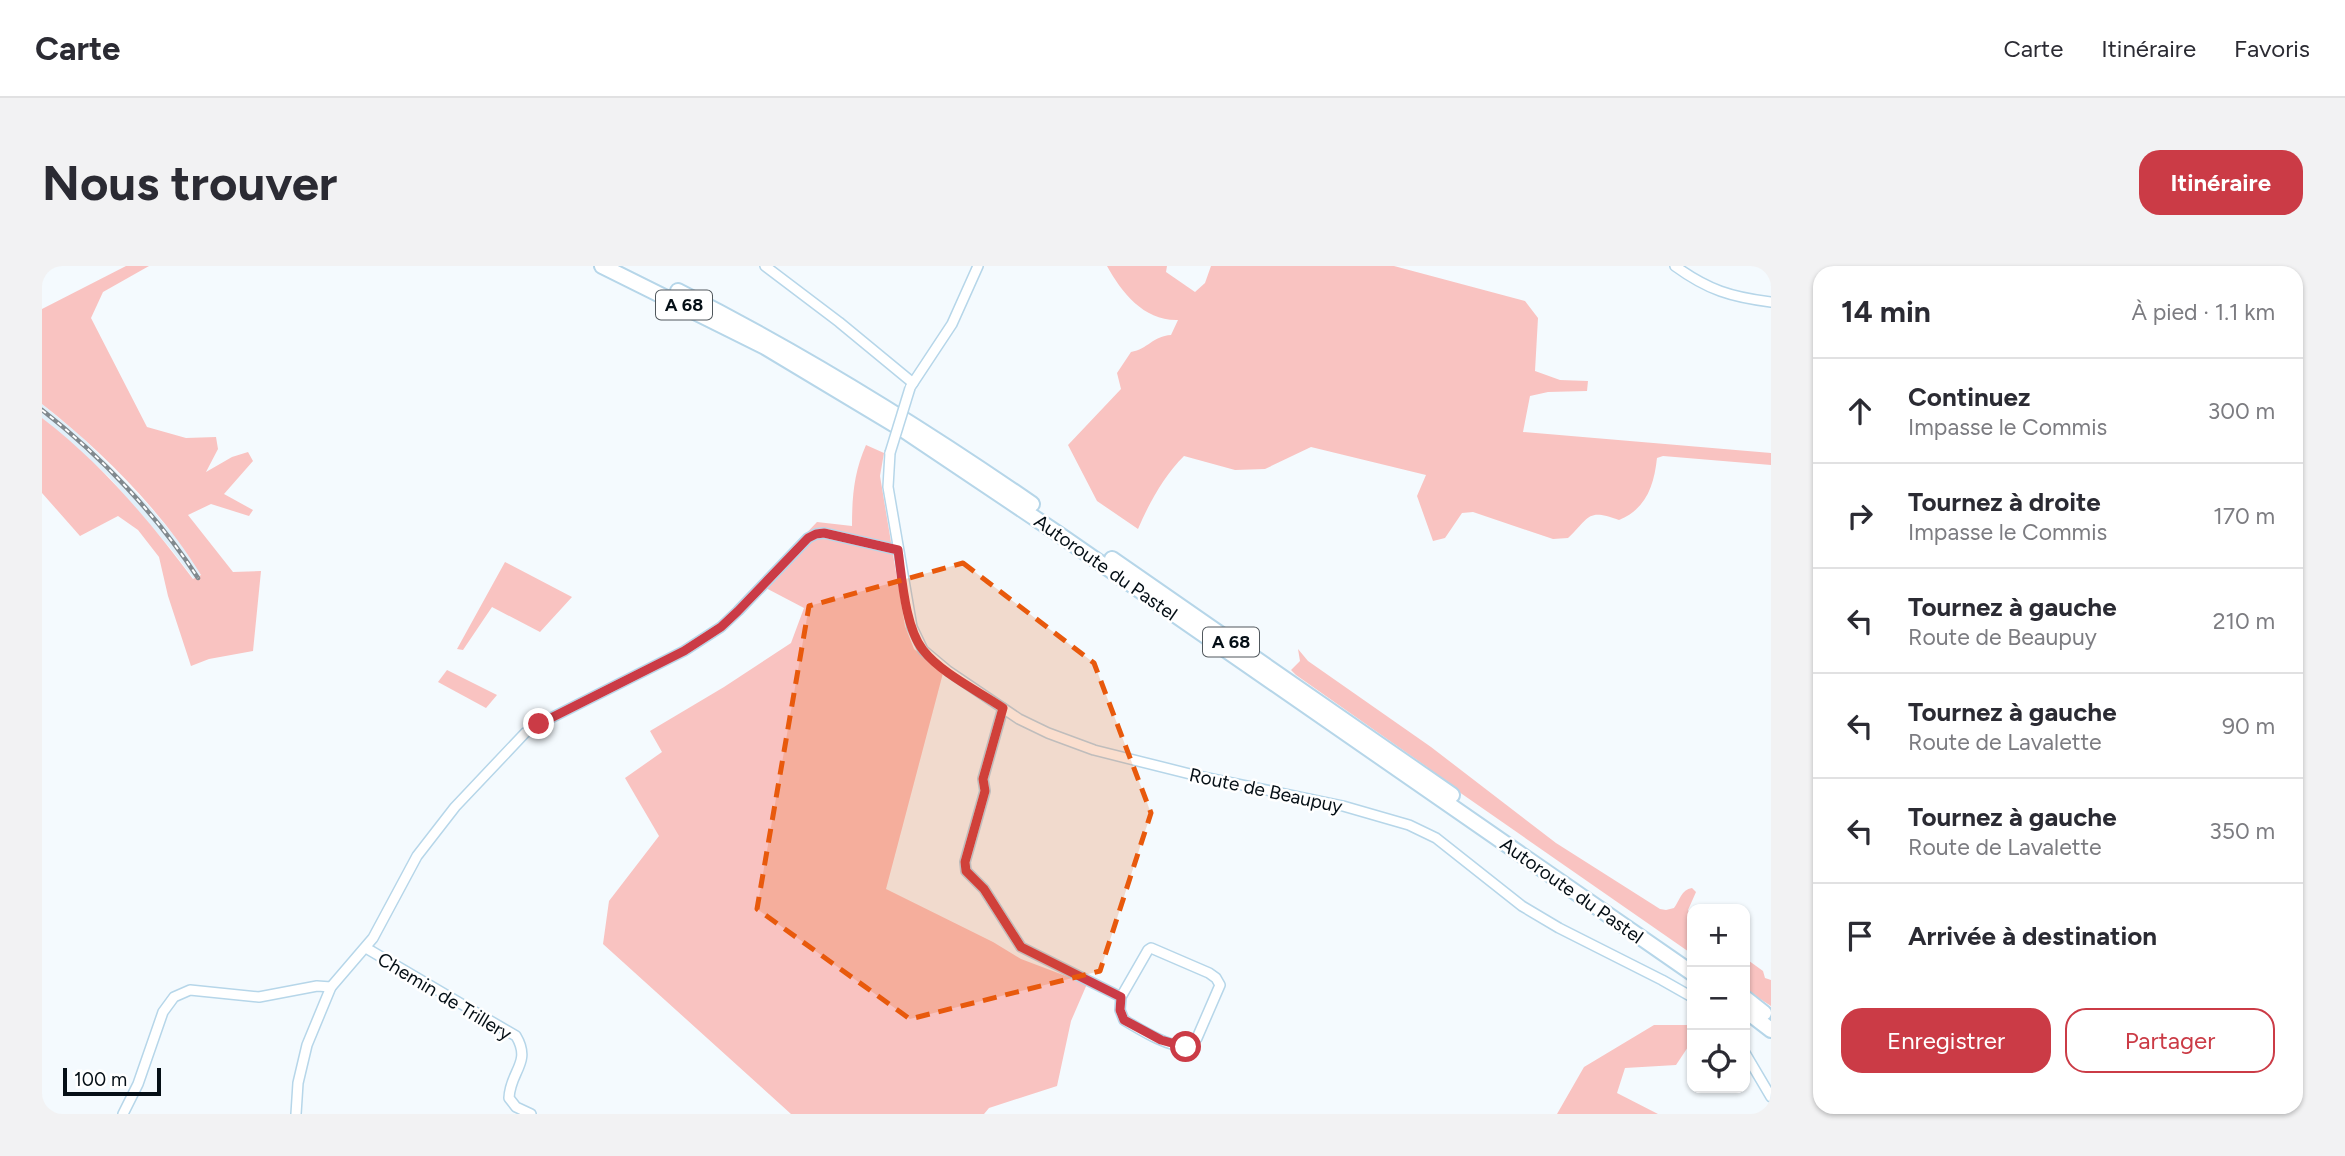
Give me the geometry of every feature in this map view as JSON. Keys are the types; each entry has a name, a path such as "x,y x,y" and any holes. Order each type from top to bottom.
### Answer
{"highway":[{"name":"Autoroute du Pastel","path":"602,266 765,347 905,431 1057,533 1687,970"},
{"name":"Autoroute du Pastel","path":"625,266 761,334 909,422 1687,958"},
{"path":"1750,1002 1771,1017"},
{"path":"1750,1014 1771,1030"}],"street":[{"path":"765,266 839,321 911,385"},
{"name":"Route de Beaupuy","path":"978,266 952,324 911,385 890,453 887,475 897,545 912,627 923,650 948,671 1019,719 1094,750 1219,781 1343,806 1409,825 1436,838 1522,906 1687,994"},
{"path":"1675,266 1702,284 1722,293 1771,302"},
{"path":"296,1114 298,1083 307,1045 336,978 366,948 426,842 454,807 525,733 684,651 721,627 808,538 824,533 875,545 897,545"},
{"path":"1003,708 983,779 985,791 965,862 966,871 984,889 1021,947 1121,997"},
{"name":"Chemin de Trillery","path":"366,948 516,1036 523,1048 523,1058 509,1088 509,1098 516,1107 531,1114"},
{"path":"1152,948 1209,973 1220,985 1196,1038 1186,1047 1161,1040 1124,1020 1120,1010 1121,997 1148,950 1152,948"},
{"path":"123,1114 138,1084 163,1012 174,997 190,990 259,997 317,986 331,987"},
{"path":"1750,1061 1771,1097"}],"highlighted area":[{"path":"963,563 1094,663 1151,813 1100,971 910,1019 757,909 809,606"}],"shaded area":[{"path":"126,266 149,266 103,292 91,318 147,427 186,438 216,437 218,449 206,472 232,457 248,452 253,461 224,494 253,510 249,516 211,504 188,515 233,572 261,571 253,651 209,659 191,666 168,596 159,557 138,530 118,516 80,536 42,493 42,418 64,435 123,493 193,579 201,575 168,528 129,483 86,441 42,404 42,309"},
{"path":"1107,266 1167,266 1166,272 1195,292 1205,283 1211,266 1394,266 1525,301 1538,318 1535,371 1560,380 1588,381 1587,391 1548,392 1530,396 1523,432 1771,453 1771,465 1663,456 1657,458 1651,487 1642,503 1619,520 1595,515 1585,520 1568,538 1553,539 1473,512 1462,513 1445,538 1433,541 1417,496 1426,475 1311,447 1265,469 1235,470 1184,456 1158,490 1138,529 1097,501 1068,445 1121,389 1117,373 1131,352 1171,335 1178,320 1155,316 1135,304"},
{"path":"42,404 82,437 149,506 177,539 201,574 194,579 109,477 42,418"},
{"path":"866,445 884,453 880,476 905,626 914,649 943,673 886,889 993,942 1021,959 1087,984 1071,1021 1057,1086 989,1108 984,1114 791,1114 603,944 609,901 659,836 625,778 662,752 650,731 791,643 804,608 758,584 817,522 852,526 854,485"},
{"path":"505,562 572,597 540,632 492,607 463,650 457,649"},
{"path":"1298,649 1308,661 1431,747 1556,843 1660,909 1674,908 1683,893 1692,888 1696,892 1691,904 1687,904 1687,951 1296,675 1291,670 1300,661"},
{"path":"447,670 497,695 486,708 438,682"},
{"path":"1750,962 1763,971 1765,978 1771,980 1771,1006 1750,992"},
{"path":"1654,1025 1687,1025 1687,1048 1676,1065 1625,1068 1617,1093 1658,1114 1557,1114 1584,1067"}],"railway":[{"path":"42,410 86,447 127,488 165,532 198,578"}],"route":[{"path":"539,724 684,651 721,627 783,562 808,538 816,534 824,533 898,550 912,627 923,650 934,661 1003,708 983,779 985,791 965,862 966,871 984,889 1021,947 1121,997 1120,1010 1124,1020 1161,1040 1186,1047"}]}
